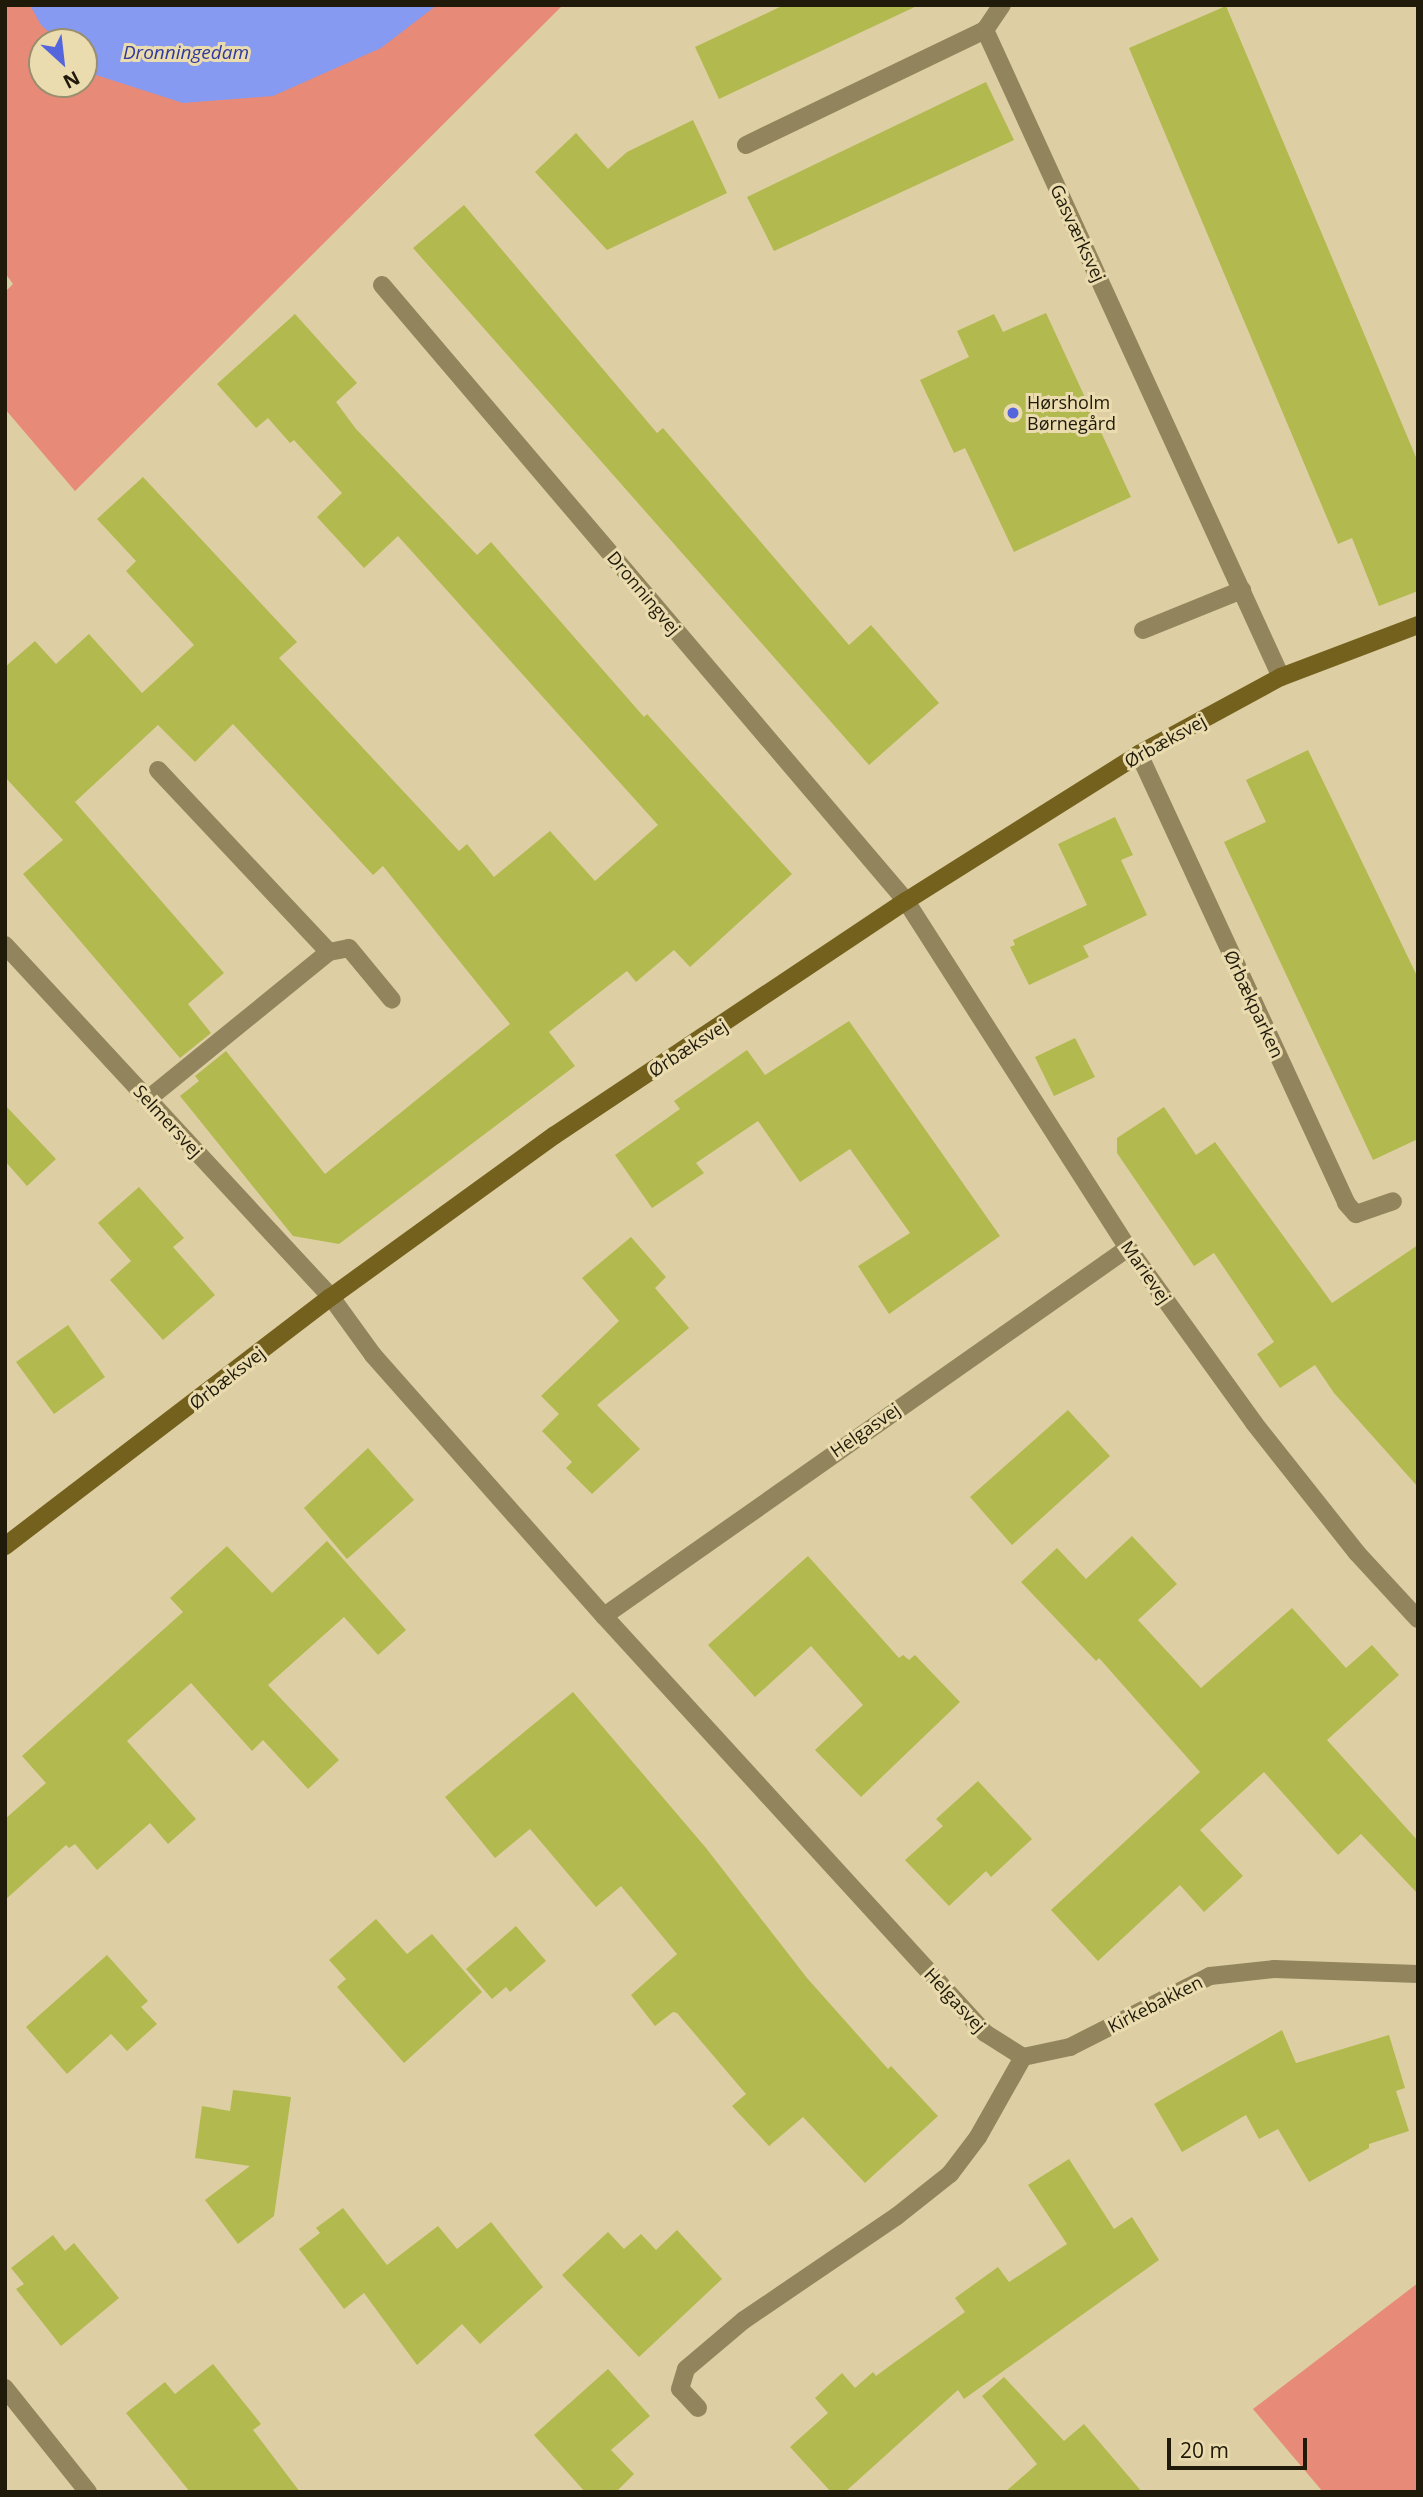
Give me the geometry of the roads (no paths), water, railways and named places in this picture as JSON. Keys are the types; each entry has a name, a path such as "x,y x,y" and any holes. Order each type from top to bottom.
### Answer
{"street":[{"path":"746,145 985,30 1002,5"},
{"name":"Gasværksvej","path":"985,30 1281,677"},
{"name":"Dronningvej","path":"382,285 906,901"},
{"path":"1143,630 1242,590"},
{"name":"Ørbæksvej","path":"5,1546 331,1297 555,1135 906,901 1139,754 1281,677 1418,625"},
{"name":"Ørbækparken","path":"1139,754 1346,1203 1356,1214 1394,1201"},
{"path":"158,770 329,952"},
{"name":"Marievej","path":"906,901 1128,1248 1254,1423 1357,1553 1418,1619"},
{"name":"Selmersvej","path":"5,945 331,1297"},
{"path":"148,1099 329,952 349,948 392,1000"},
{"name":"Helgasvej","path":"604,1616 1128,1248"},
{"name":"Helgasvej","path":"331,1297 373,1355 604,1616 985,2033 1023,2057"},
{"name":"Kirkebakken","path":"1023,2057 1070,2047 1210,1976 1275,1969 1418,1974"},
{"path":"698,2408 680,2389 686,2369 744,2320 897,2216 950,2174 978,2137 1023,2057"},
{"path":"5,2388 88,2492"}],"water":[{"name":"Dronningedam","path":"30,5 437,5 381,48 273,96 183,103 98,76 98,28 44,28"}],"place":[{"name":"Hørsholm Børnegård","path":"1013,413"}]}
